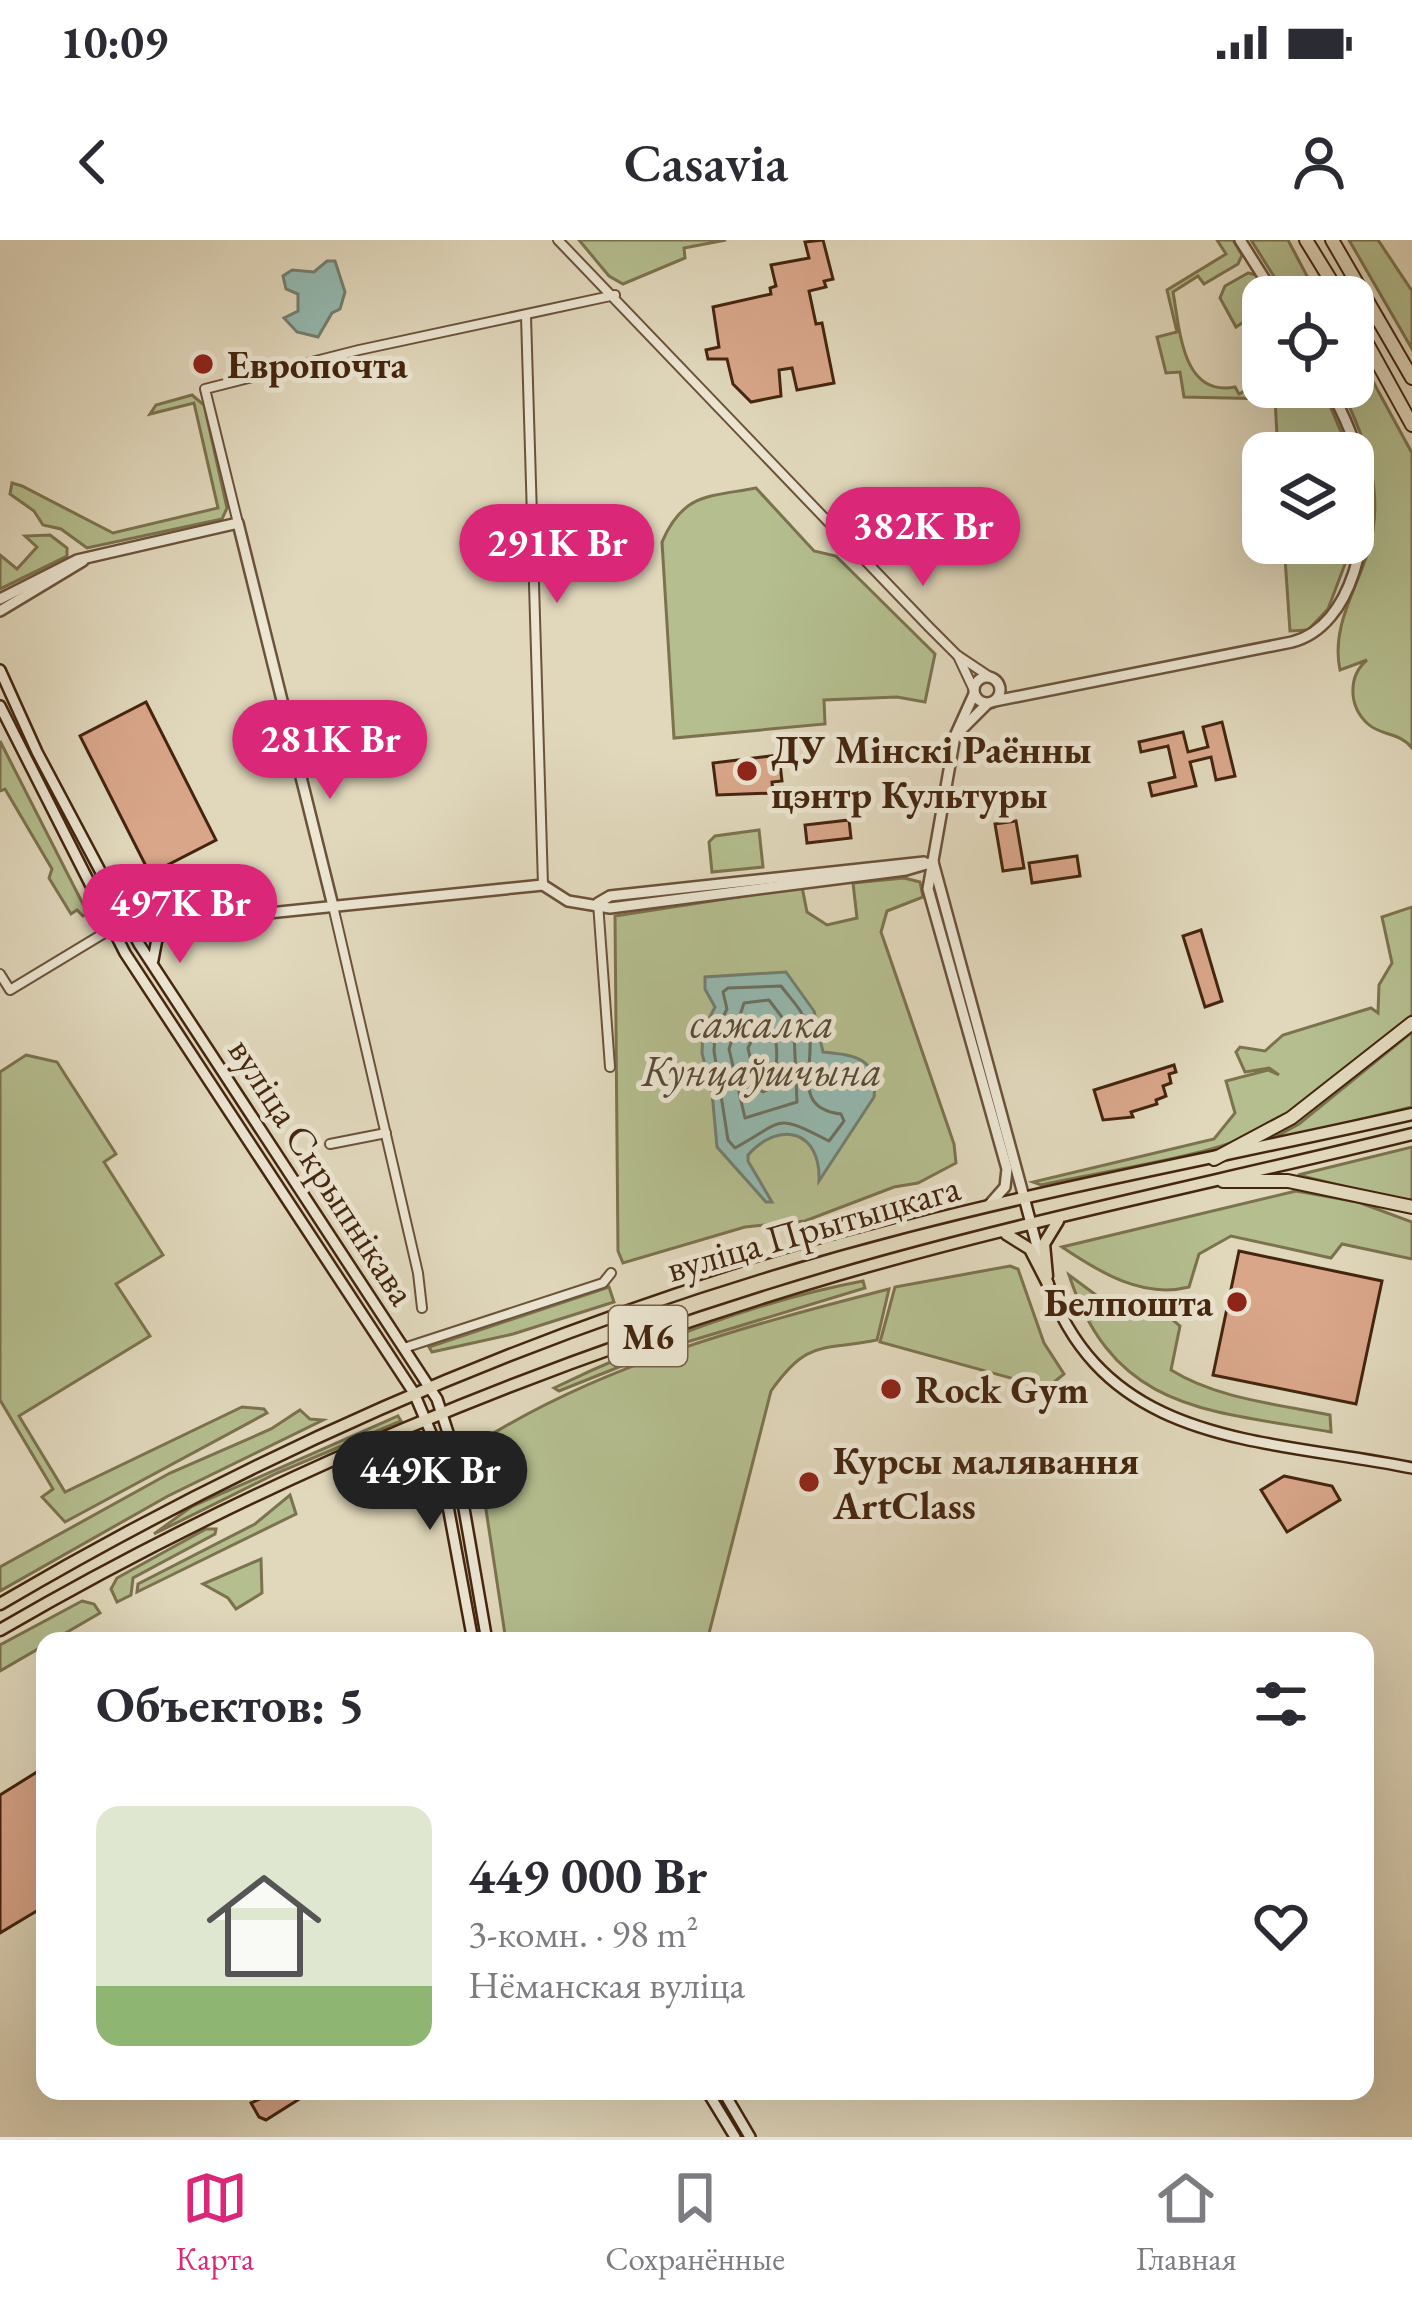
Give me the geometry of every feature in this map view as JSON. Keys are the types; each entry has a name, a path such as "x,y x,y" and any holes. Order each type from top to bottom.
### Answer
{"highway":[{"path":"1306,240 1328,276"},
{"path":"1333,240 1412,378"},
{"path":"1374,356 1412,425"},
{"path":"1214,1159 1291,1118 1412,1023"},
{"path":"1222,1181 1288,1181 1412,1207"}],"main road":[{"name":"вуліца Прытыцкага","path":"0,1604 181,1502 414,1393 659,1302 869,1237 1412,1114"},
{"name":"вуліца Прытыцкага","path":"0,1630 209,1520 444,1413 636,1340 807,1284 1412,1134"},
{"path":"1048,1283 1044,1244 1061,1219"},
{"path":"1003,1232 1030,1249 1048,1283"}],"street":[{"path":"558,240 957,655 994,680 1034,694"},
{"path":"1240,240 1263,276"},
{"path":"422,1308 333,906 205,389 359,350 615,296"},
{"path":"526,316 544,885"},
{"path":"955,736 991,702 1292,642 1327,625 1352,570 1364,507 1357,450 1338,408"},
{"path":"0,598 82,561 238,524"},
{"path":"0,611 82,561"},
{"path":"957,655 974,692 991,702"},
{"name":"вуліца Скрыпнікава","path":"0,670 129,927 444,1413 485,1632"},
{"path":"979,1210 999,1196 1008,1177 928,889 955,736 977,681 994,680"},
{"path":"991,702 994,680"},
{"name":"вуліца Скрыпнікава","path":"0,706 111,929 414,1393 437,1448 471,1632"},
{"path":"0,974 10,989 111,929 544,885 568,901 610,908 906,870 933,862"},
{"path":"933,862 997,1084 1030,1226 1067,1331 1088,1360 1114,1385 1153,1411 1229,1435 1412,1468"},
{"path":"598,903 610,1067"},
{"path":"154,966 157,939 180,921"},
{"path":"950,966 963,963"},
{"path":"982,1089 997,1084"},
{"path":"330,1144 386,1133"},
{"path":"404,1348 603,1282 611,1273"},
{"path":"712,2100 735,2137"},
{"path":"728,2100 750,2137"}],"green space":[{"path":"579,240 726,240 684,248 685,258 623,284 609,276"},
{"path":"1217,240 1233,240 1242,255 1238,264 1204,284 1198,276 1173,292 1182,341 1194,371 1204,382 1235,387 1242,398 1184,397 1180,372 1166,373 1157,337 1177,332 1167,290 1226,254"},
{"path":"1251,240 1288,240 1307,276 1274,276"},
{"path":"1349,240 1378,240 1412,291 1412,349 1374,276"},
{"path":"1242,276 1242,323 1236,327 1220,298 1225,286"},
{"path":"1374,383 1412,453 1412,748 1361,717 1353,691 1356,674 1367,660 1340,670 1341,625 1363,564 1374,564 1374,432 1360,432 1349,408 1374,408"},
{"path":"192,395 204,405 227,508 222,519 87,548 61,529 43,525 34,511 10,494 12,483 22,486 113,533 218,508 194,403 150,414 156,405"},
{"path":"1276,408 1331,408 1341,432 1277,432"},
{"path":"756,488 814,551 836,556 935,654 925,702 897,697 824,700 825,724 674,738 662,542 688,506 711,496"},
{"path":"50,535 67,548 67,556 0,589 0,555 17,569 37,547 25,536"},
{"path":"1285,564 1345,564 1328,609 1308,630 1290,631"},
{"path":"0,741 88,914 77,910 71,914 49,878 52,869 5,789 0,791"},
{"path":"759,830 763,867 712,872 709,842 715,836"},
{"path":"182,870 201,907 159,913 148,889"},
{"path":"904,878 920,882 923,897 887,911 881,932 954,1144 956,1163 918,1183 894,1187 805,1221 745,1227 623,1263 618,1251 615,916 802,887 807,912 827,925 857,918 853,883"},
{"path":"1412,907 1412,1015 1305,1105 1266,1129 1215,1148 1041,1185 1033,1182 1214,1139 1235,1113 1226,1081 1268,1070 1279,1075 1269,1068 1245,1072 1236,1052 1240,1047 1265,1051 1283,1035 1371,1008 1378,1013 1379,985 1392,963 1382,917"},
{"path":"1412,1032 1412,1107 1264,1143 1299,1124"},
{"path":"26,1055 57,1062 116,1154 104,1162 163,1255 116,1284 150,1336 19,1416 65,1492 242,1407 267,1413 65,1522 42,1497 53,1489 0,1400 0,1072"},
{"path":"1412,1147 1412,1203 1298,1175"},
{"path":"1296,1191 1358,1202 1412,1222 1412,1259 1342,1244 1331,1258 1231,1236 1199,1254 1189,1287 1172,1290 1138,1286 1106,1274 1062,1247"},
{"path":"1010,1266 1018,1269 1044,1343 1064,1374 1047,1388 880,1342 895,1287"},
{"path":"1069,1275 1100,1298 1166,1314 1180,1326 1171,1370 1228,1394 1330,1415 1331,1432 1205,1409 1139,1379 1111,1354 1088,1320"},
{"path":"863,1281 865,1288 664,1349 559,1391 554,1388 706,1325"},
{"path":"609,1287 614,1302 513,1334 432,1352 429,1347"},
{"path":"889,1289 877,1340 807,1354 771,1391 709,1632 505,1632 476,1444 573,1391 624,1370"},
{"path":"300,1410 310,1419 323,1420 168,1496 0,1591 0,1567 170,1473 271,1429"},
{"path":"398,1416 401,1421 277,1473 154,1534 191,1507"},
{"path":"290,1495 296,1514 137,1592 138,1584 255,1524"},
{"path":"206,1529 216,1529 215,1534 133,1578 131,1595 117,1602 111,1589 117,1578"},
{"path":"261,1559 262,1593 236,1609 228,1598 203,1584"},
{"path":"82,1601 94,1604 100,1613 67,1632 36,1632 36,1650 0,1671 0,1645"}],"water":[{"path":"327,261 335,261 345,292 340,309 332,313 318,337 297,332 284,318 298,311 298,294 286,289 283,276 292,270 314,272"},
{"name":"сажалка Кунцаўшчына","path":"786,972 814,1011 823,1052 845,1055 868,1066 874,1097 819,1181 813,1151 796,1136 773,1137 748,1155 772,1202 766,1202 717,1147 712,1092 702,1053 703,1030 715,1007 705,989 705,977"}],"building":[{"path":"823,240 833,279 824,281 826,287 809,291 816,324 822,323 834,383 797,390 792,368 779,370 781,396 751,402 733,384 727,359 708,359 706,350 719,347 713,307 771,294 770,288 776,286 771,265 809,258 805,242"},
{"path":"146,702 216,840 150,874 80,736"},
{"path":"1222,722 1235,776 1216,780 1211,757 1190,762 1196,786 1152,796 1149,783 1175,777 1168,746 1141,752 1139,742 1183,732 1188,752 1208,747 1203,727"},
{"name":"ДУ Мінскі Раённы цэнтр Культуры","path":"779,755 782,781 772,782 773,793 717,795 713,763"},
{"path":"849,820 851,838 807,843 805,825"},
{"path":"1016,821 1024,868 1003,871 995,824"},
{"path":"1077,856 1080,876 1032,883 1029,863"},
{"path":"1201,930 1222,1001 1205,1007 1183,936"},
{"path":"1174,1065 1171,1083 1163,1086 1166,1096 1156,1100 1157,1104 1131,1112 1133,1117 1103,1120 1094,1090"},
{"path":"1239,1251 1382,1281 1356,1404 1213,1375"},
{"path":"1284,1476 1332,1486 1340,1500 1287,1532 1261,1490"},
{"path":"36,1773 36,1911 0,1933 0,1795"},
{"path":"258,2100 298,2100 266,2120 251,2103"}],"place":[{"name":"Европочта","path":"203,364"},
{"name":"ДУ Мінскі Раённы цэнтр Культуры","path":"747,771"},
{"name":"Белпошта","path":"1237,1302"},
{"name":"Rock Gym","path":"891,1389"},
{"name":"Курсы малявання ArtClass","path":"809,1482"}]}
